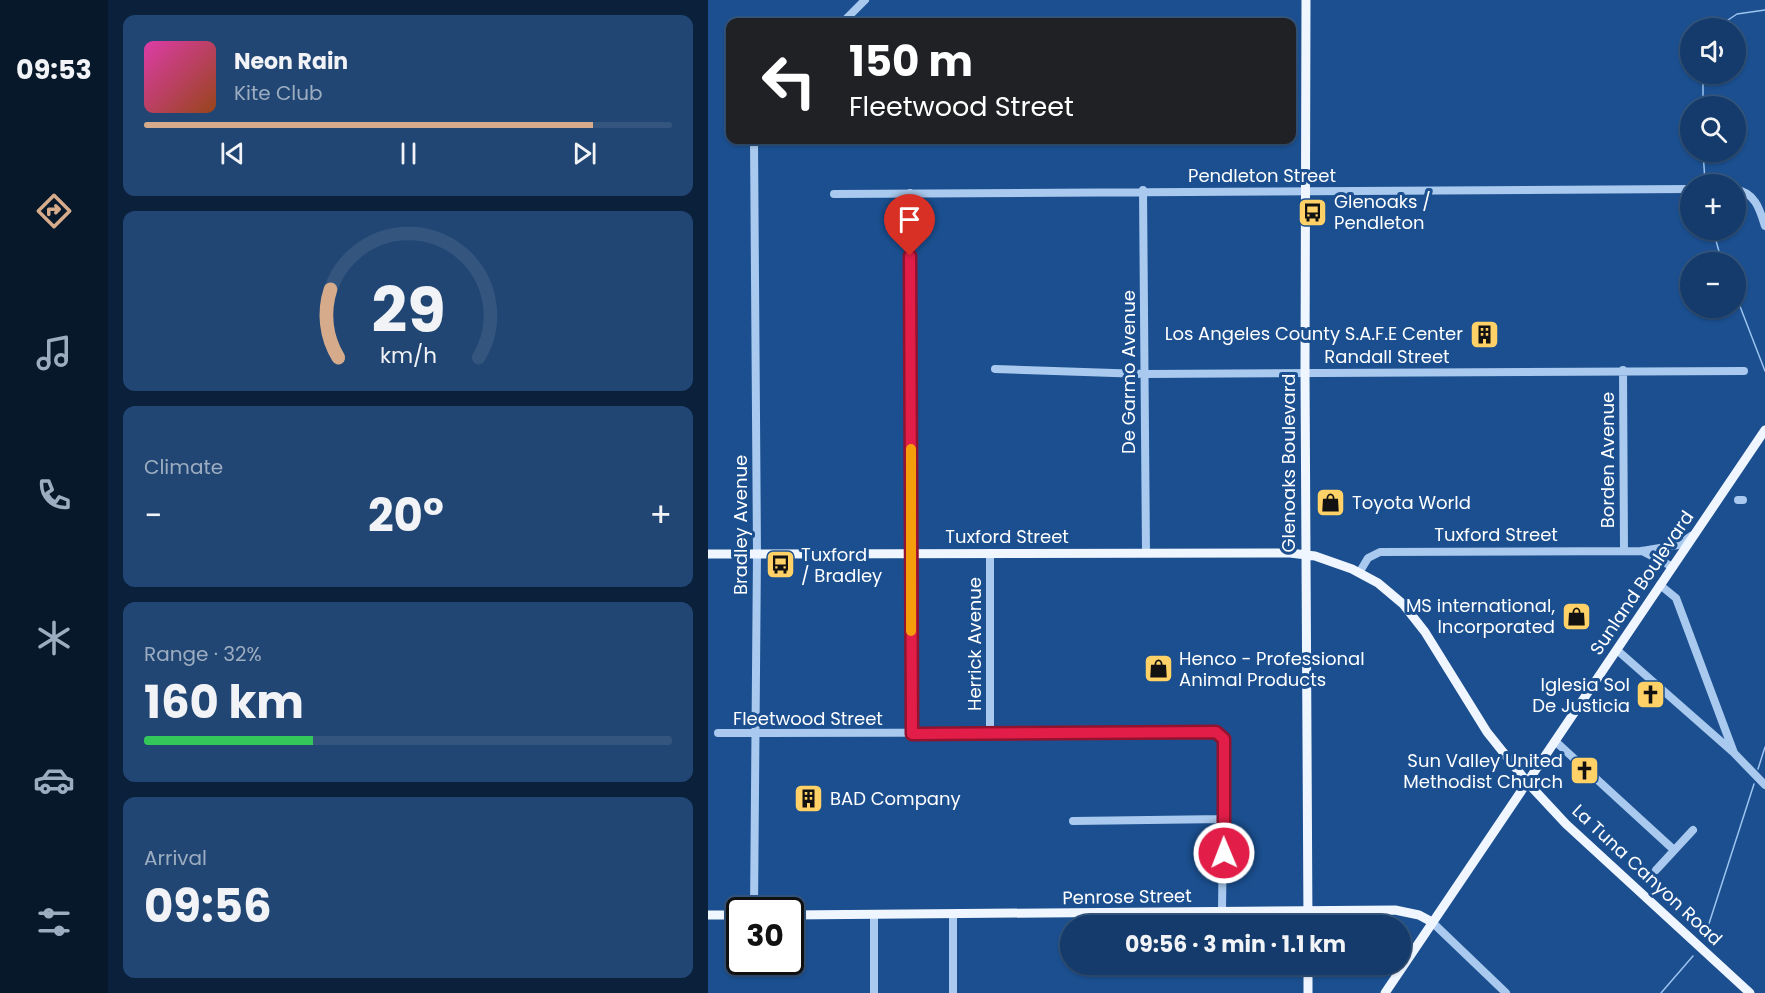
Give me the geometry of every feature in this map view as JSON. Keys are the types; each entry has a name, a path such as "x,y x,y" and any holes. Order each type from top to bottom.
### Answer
{"main road":[{"name":"Glenoaks Boulevard","path":"1306,0 1305,373 1308,915"},
{"name":"Sunland Boulevard","path":"1385,993 1765,430"},
{"name":"Tuxford Street","path":"708,554 1306,554"},
{"name":"La Tuna Canyon Road","path":"1306,554 1359,573 1385,589 1420,623 1487,732 1527,782 1566,824 1750,993"},
{"name":"Penrose Street","path":"804,915 1407,911 1432,922"},
{"path":"708,915 726,915"},
{"path":"1308,975 1308,993"}],"street":[{"path":"847,18 865,0"},
{"name":"Bradley Avenue","path":"754,144 757,553 754,897"},
{"name":"Pendleton Street","path":"834,194 1143,190 1680,189"},
{"name":"De Garmo Avenue","path":"1143,190 1146,553"},
{"path":"910,193 912,734"},
{"path":"1746,195 1758,203 1765,226"},
{"name":"Randall Street","path":"995,369 1144,374 1744,371"},
{"name":"Borden Avenue","path":"1623,370 1624,550"},
{"name":"Tuxford Street","path":"1359,573 1368,558 1380,552 1642,550 1678,545 1687,540 1702,524"},
{"name":"Tuxford Street","path":"1642,550 1672,567"},
{"name":"Herrick Avenue","path":"990,553 990,734"},
{"path":"1660,585 1676,598 1734,753"},
{"path":"1617,650 1734,753 1765,784"},
{"name":"Fleetwood Street","path":"718,733 1216,732 1224,739 1224,819"},
{"path":"1555,741 1674,850"},
{"path":"1072,821 1224,819 1222,912"},
{"path":"1656,870 1692,830"},
{"path":"874,914 874,993"},
{"path":"953,915 953,993"},
{"name":"Penrose Street","path":"1432,922 1506,993"}],"waterway":[{"path":"1731,18 1737,14 1765,10"},
{"path":"1703,84 1703,96"},
{"path":"1704,162 1705,174"},
{"path":"1716,240 1719,252"},
{"path":"1745,318 1765,371"},
{"path":"1758,769 1765,747"},
{"path":"1705,936 1754,784"},
{"path":"1661,993 1693,956"}],"slow traffic":[{"path":"911,449 911,631"}],"place":[{"name":"Glenoaks / Pendleton","path":"1313,212"},
{"name":"Los Angeles County S.A.F.E Center","path":"1484,334"},
{"name":"Toyota World","path":"1331,503"},
{"name":"Tuxford / Bradley","path":"780,565"},
{"name":"MS international, Incorporated","path":"1576,616"},
{"name":"Henco - Professional Animal Products","path":"1158,669"},
{"name":"Iglesia Sol De Justicia","path":"1651,695"},
{"name":"Sun Valley United Methodist Church","path":"1584,771"},
{"name":"BAD Company","path":"809,799"}],"route":[{"path":"910,256 912,734 1216,732 1224,739 1224,853"}]}
